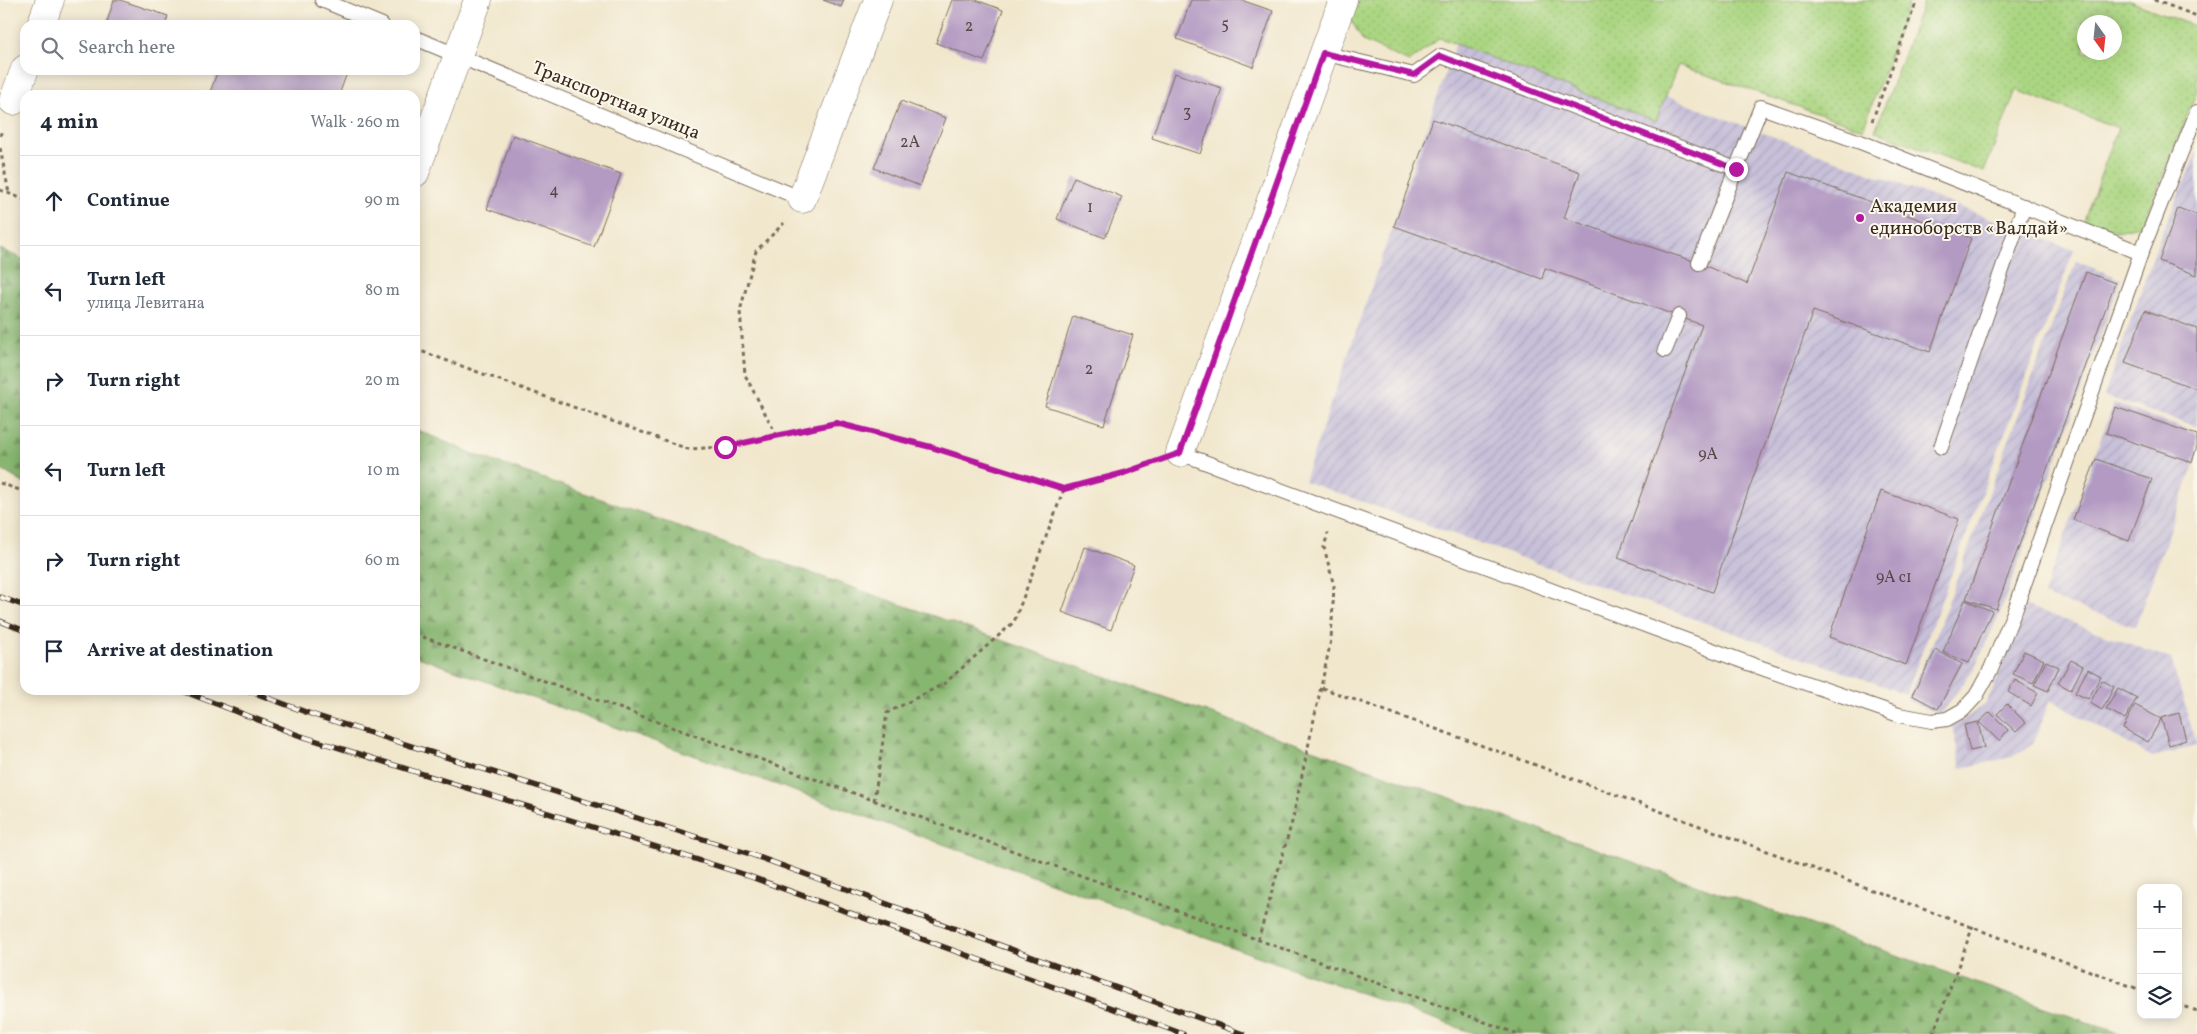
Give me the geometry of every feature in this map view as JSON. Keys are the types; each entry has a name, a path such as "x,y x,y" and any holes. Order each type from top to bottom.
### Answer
{"street":[{"path":"43,20 50,0"},
{"path":"420,160 478,0"},
{"path":"802,199 878,0"},
{"path":"1180,453 1343,0"},
{"path":"13,101 23,75"}],"lane":[{"path":"322,0 370,20"},
{"name":"Транспортная улица","path":"420,40 802,199"},
{"path":"1323,53 1414,75 1440,56 1736,169"},
{"path":"1699,263 1761,108 1863,143 2141,253"},
{"path":"1180,453 1744,662 1899,715 1932,720 1947,719 1963,710 1976,696 1991,669 2015,610 2141,253 2197,112"},
{"path":"1940,447 2024,206"},
{"path":"1664,350 1679,316"}],"path":[{"path":"1863,143 1917,0"},
{"path":"2154,0 2197,16"},
{"path":"0,148 9,193"},
{"path":"0,190 20,198"},
{"path":"777,436 745,375 740,311 756,251 786,221 802,199"},
{"path":"420,351 688,449 725,447 836,423 931,447 1064,489 1124,473 1180,453"},
{"path":"0,483 20,490"},
{"path":"874,801 887,713 945,683 1014,622 1064,489"},
{"path":"1258,940 1292,822 1331,640 1334,586 1324,547 1334,511"},
{"path":"420,636 1518,1034"},
{"path":"1322,688 1543,767 2137,988"},
{"path":"1933,1034 1973,926"},
{"path":"2182,1005 2197,1011"}],"shaded area":[{"path":"1464,20 2074,250 1906,694 1304,481"},
{"path":"2197,153 2197,427 2104,396 2161,234"},
{"path":"2076,261 2121,279 2000,613 1973,671 1940,714 1907,700 1933,643"},
{"path":"2114,403 2197,433 2197,456 2135,627 2043,595"},
{"path":"2024,605 2171,659 2197,746 2152,757 2050,700 2033,744 2012,757 1961,768 1952,726 1985,705 1996,682"}],"green space":[{"path":"1359,0 1910,0 1863,129 1678,65 1656,121 1440,38 1409,62 1363,41 1351,20"},
{"path":"1924,0 2127,0 2197,27 2197,91 2143,225 2118,231 2084,220 2118,128 2016,90 1984,172 1875,131"},
{"path":"0,249 20,258 20,481 0,469"},
{"path":"420,431 476,455 2121,1034 1476,1034 420,658"}],"building":[{"path":"114,0 120,0 168,16 167,20 108,20"},
{"path":"823,0 844,0 841,7"},
{"path":"952,0 976,0 1003,10 984,61 936,43"},
{"path":"1191,0 1241,0 1273,11 1253,67 1177,39"},
{"path":"1174,73 1222,88 1200,154 1152,138"},
{"path":"216,75 346,75 341,90 211,90"},
{"path":"901,101 946,118 920,186 874,168"},
{"path":"1433,119 1580,172 1564,218 1699,263 1747,284 1788,172 1971,238 1930,352 1813,311 1712,592 1618,558 1702,325 1545,268 1542,279 1394,226"},
{"path":"513,135 621,174 594,247 487,209"},
{"path":"1074,177 1122,197 1105,238 1057,219"},
{"path":"2178,208 2197,215 2197,275 2159,261"},
{"path":"2086,272 2115,283 1996,609 1966,599"},
{"path":"2145,310 2197,329 2197,389 2125,363"},
{"path":"1073,316 1133,335 1104,425 1045,406"},
{"path":"2115,407 2197,435 2197,446 2192,462 2106,433"},
{"path":"2096,459 2152,479 2129,541 2073,520"},
{"path":"1881,491 1959,519 1906,665 1829,637"},
{"path":"1085,547 1134,565 1111,630 1062,612"},
{"path":"1965,600 1992,611 1969,663 1943,652"},
{"path":"1936,650 1962,664 1938,709 1912,695"},
{"path":"2024,651 2044,660 2033,683 2013,674"},
{"path":"2071,660 2083,666 2071,690 2058,683"},
{"path":"2046,661 2059,667 2048,691 2034,685"},
{"path":"2088,669 2101,676 2088,699 2075,693"},
{"path":"2015,680 2038,693 2031,706 2008,692"},
{"path":"2102,680 2114,687 2102,710 2090,703"},
{"path":"2118,688 2137,698 2125,719 2106,709"},
{"path":"2007,704 2026,723 2016,732 1997,714"},
{"path":"2135,705 2161,719 2148,742 2123,728"},
{"path":"1990,712 2008,730 1999,741 1979,722"},
{"path":"2179,713 2186,740 2169,745 2161,718"},
{"path":"1978,722 1984,748 1970,751 1964,725"}],"railway":[{"path":"0,597 20,604"},
{"path":"0,621 20,629"},
{"path":"193,695 298,735 743,874 1183,1034"},
{"path":"260,695 311,714 750,854 1243,1034"}],"place":[{"name":"Академия единоборств «Валдай»","path":"1860,218"}],"route":[{"path":"725,447 836,423 931,447 1064,489 1124,473 1180,453 1323,53 1414,75 1440,56 1736,169"}]}
